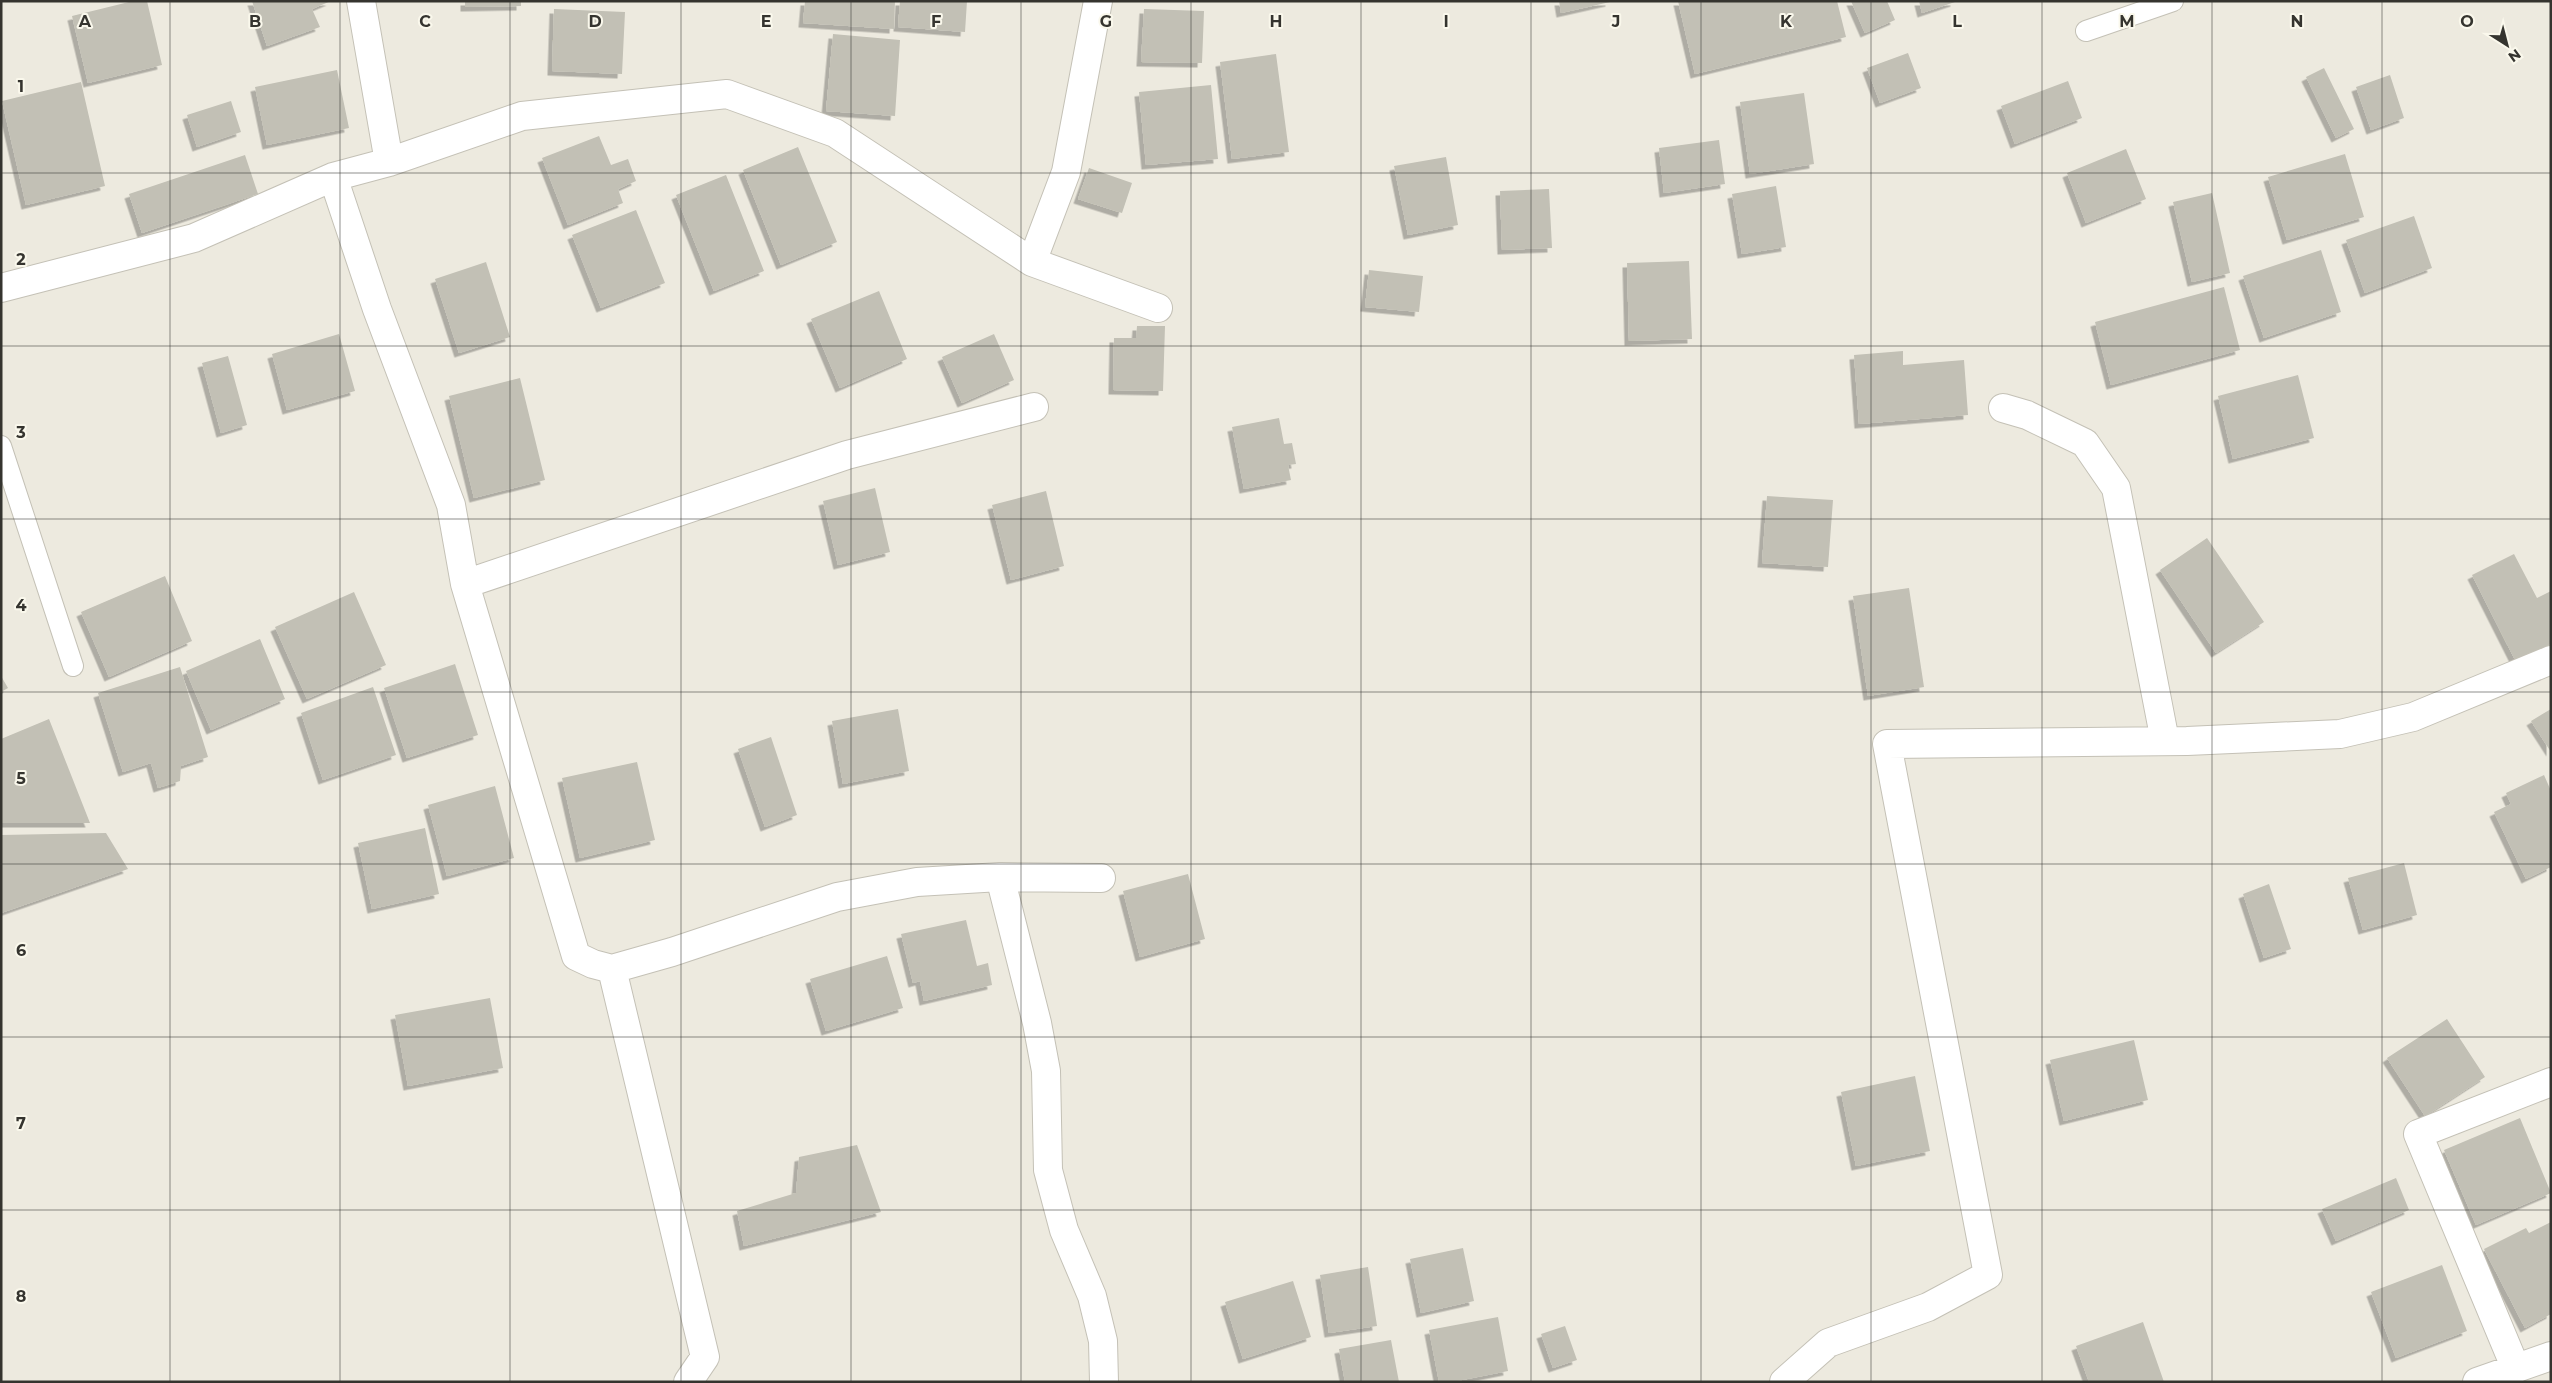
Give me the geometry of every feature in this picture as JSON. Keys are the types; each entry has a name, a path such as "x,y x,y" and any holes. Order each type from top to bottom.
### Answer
{"street":[{"path":"362,1 390,162"},
{"path":"1032,262 1066,172 1098,1"},
{"path":"1,288 194,238 333,177 390,162 522,116 727,94 835,133 1032,262 1158,308"},
{"path":"333,177 376,309 451,505 466,584 576,956 593,964 612,969 655,958 836,897 917,882 1000,877 1102,878"},
{"path":"466,584 847,455 1034,407"},
{"path":"2003,408 2027,415 2084,443 2116,488 2164,741"},
{"path":"1784,1382 1828,1343 1928,1308 1988,1275 1888,744 2164,741 2340,734 2413,716 2551,660"},
{"path":"1000,877 1037,1023 1046,1071 1048,1170 1064,1230 1092,1296 1103,1341 1104,1382"},
{"path":"612,969 705,1357 688,1382"},
{"path":"2516,1369 2418,1134 2551,1082"},
{"path":"2477,1382 2551,1356"}],"lane":[{"path":"2086,31 2173,1"},
{"path":"1,446 73,666"}],"building":[{"path":"133,1 147,1 162,65 88,83 72,16"},
{"path":"252,1 331,1 312,9 320,27 267,46"},
{"path":"465,1 521,1 521,6 465,7"},
{"path":"805,1 895,1 894,29 803,23"},
{"path":"900,1 967,1 965,32 898,27"},
{"path":"1559,1 1610,1 1610,2 1561,13"},
{"path":"1678,1 1837,1 1846,37 1695,74"},
{"path":"1851,1 1887,1 1895,20 1865,33"},
{"path":"1919,1 1955,1 1955,2 1922,13"},
{"path":"554,9 625,12 622,74 552,71"},
{"path":"1144,9 1204,11 1202,63 1141,62"},
{"path":"833,34 900,40 895,116 826,111"},
{"path":"1908,53 1921,88 1880,103 1867,68"},
{"path":"1276,54 1289,152 1232,159 1220,62"},
{"path":"2324,68 2354,129 2336,138 2306,77"},
{"path":"337,70 349,128 267,145 255,87"},
{"path":"2390,75 2404,118 2371,130 2356,87"},
{"path":"2068,81 2082,118 2015,144 2001,106"},
{"path":"81,82 105,186 26,205 2,101"},
{"path":"1211,85 1218,159 1146,165 1139,92"},
{"path":"1804,93 1814,164 1750,174 1740,102"},
{"path":"231,101 241,132 197,147 187,115"},
{"path":"599,136 611,165 628,159 636,181 618,189 623,203 568,225 542,158"},
{"path":"1719,140 1725,184 1664,193 1659,148"},
{"path":"798,147 837,242 781,265 743,170"},
{"path":"2126,149 2146,199 2086,223 2067,173"},
{"path":"2345,154 2364,217 2287,240 2268,177"},
{"path":"245,155 258,194 142,233 129,194"},
{"path":"1446,157 1458,225 1408,235 1394,166"},
{"path":"1089,168 1132,183 1122,213 1078,199"},
{"path":"726,175 764,271 714,291 676,195"},
{"path":"1776,186 1786,247 1742,254 1732,194"},
{"path":"1549,189 1552,248 1502,250 1500,191"},
{"path":"2212,193 2230,273 2192,282 2173,202"},
{"path":"636,210 665,283 601,308 572,235"},
{"path":"2414,216 2432,268 2365,293 2346,240"},
{"path":"2321,250 2341,312 2264,338 2243,276"},
{"path":"1689,261 1692,339 1629,341 1627,263"},
{"path":"486,262 510,337 459,353 435,279"},
{"path":"1369,270 1423,276 1419,312 1365,307"},
{"path":"2224,287 2240,350 2111,385 2095,322"},
{"path":"879,291 907,359 840,388 811,319"},
{"path":"1137,326 1165,326 1163,391 1113,390 1114,338 1136,338"},
{"path":"339,334 355,391 287,410 272,354"},
{"path":"994,334 1014,380 962,403 942,357"},
{"path":"1903,351 1903,365 1964,360 1968,415 1859,424 1854,355"},
{"path":"228,356 247,425 221,433 202,363"},
{"path":"2298,375 2314,438 2233,459 2218,396"},
{"path":"520,378 545,480 474,498 449,396"},
{"path":"1279,418 1284,444 1292,443 1296,464 1288,465 1291,480 1244,489 1232,427"},
{"path":"875,488 890,552 838,565 823,501"},
{"path":"1046,491 1064,566 1011,580 992,505"},
{"path":"1767,496 1833,500 1828,567 1762,563"},
{"path":"2207,538 2264,622 2216,653 2160,570"},
{"path":"2514,554 2537,598 2551,591 2551,644 2516,662 2472,575"},
{"path":"165,576 192,641 109,677 81,612"},
{"path":"1909,588 1924,687 1868,696 1853,596"},
{"path":"354,592 386,665 307,699 275,627"},
{"path":"260,639 285,699 211,730 186,671"},
{"path":"455,664 478,735 407,758 384,688"},
{"path":"180,667 208,757 181,766 180,781 158,788 151,763 123,772 98,693"},
{"path":"1,676 8,688 1,692"},
{"path":"373,687 396,755 323,780 301,713"},
{"path":"898,709 909,771 843,784 832,721"},
{"path":"2551,709 2551,752 2531,721"},
{"path":"49,719 90,823 1,823 1,739"},
{"path":"771,737 797,815 765,827 738,749"},
{"path":"637,762 655,840 580,858 562,778"},
{"path":"2544,775 2551,791 2551,867 2526,879 2494,812 2511,804 2506,793"},
{"path":"495,786 514,858 447,876 428,805"},
{"path":"425,828 439,894 372,909 358,843"},
{"path":"106,833 128,869 1,913 1,835"},
{"path":"2404,863 2417,915 2363,930 2348,878"},
{"path":"1188,874 1205,939 1140,957 1123,891"},
{"path":"2269,884 2291,949 2264,958 2243,894"},
{"path":"966,920 977,966 988,963 992,985 924,1001 920,981 913,983 901,934"},
{"path":"887,956 903,1008 826,1031 810,979"},
{"path":"490,998 503,1068 408,1086 395,1015"},
{"path":"2447,1019 2485,1077 2425,1116 2387,1058"},
{"path":"2134,1040 2148,1100 2064,1121 2050,1060"},
{"path":"1915,1076 1930,1151 1856,1166 1841,1092"},
{"path":"2520,1118 2551,1193 2476,1225 2444,1150"},
{"path":"857,1145 881,1212 744,1246 737,1211 796,1193 799,1157"},
{"path":"2396,1178 2409,1210 2336,1241 2322,1209"},
{"path":"2551,1222 2551,1314 2525,1328 2484,1249 2526,1228 2529,1233"},
{"path":"1463,1248 1474,1301 1421,1313 1410,1259"},
{"path":"2442,1265 2467,1331 2396,1358 2371,1292"},
{"path":"1368,1267 1377,1326 1329,1333 1320,1275"},
{"path":"1293,1281 1311,1337 1243,1359 1225,1302"},
{"path":"1498,1317 1508,1371 1452,1382 1439,1382 1429,1330"},
{"path":"2143,1322 2164,1382 2089,1382 2076,1346"},
{"path":"1565,1326 1577,1360 1553,1368 1541,1334"},
{"path":"1391,1340 1399,1382 1345,1382 1339,1349"}]}
